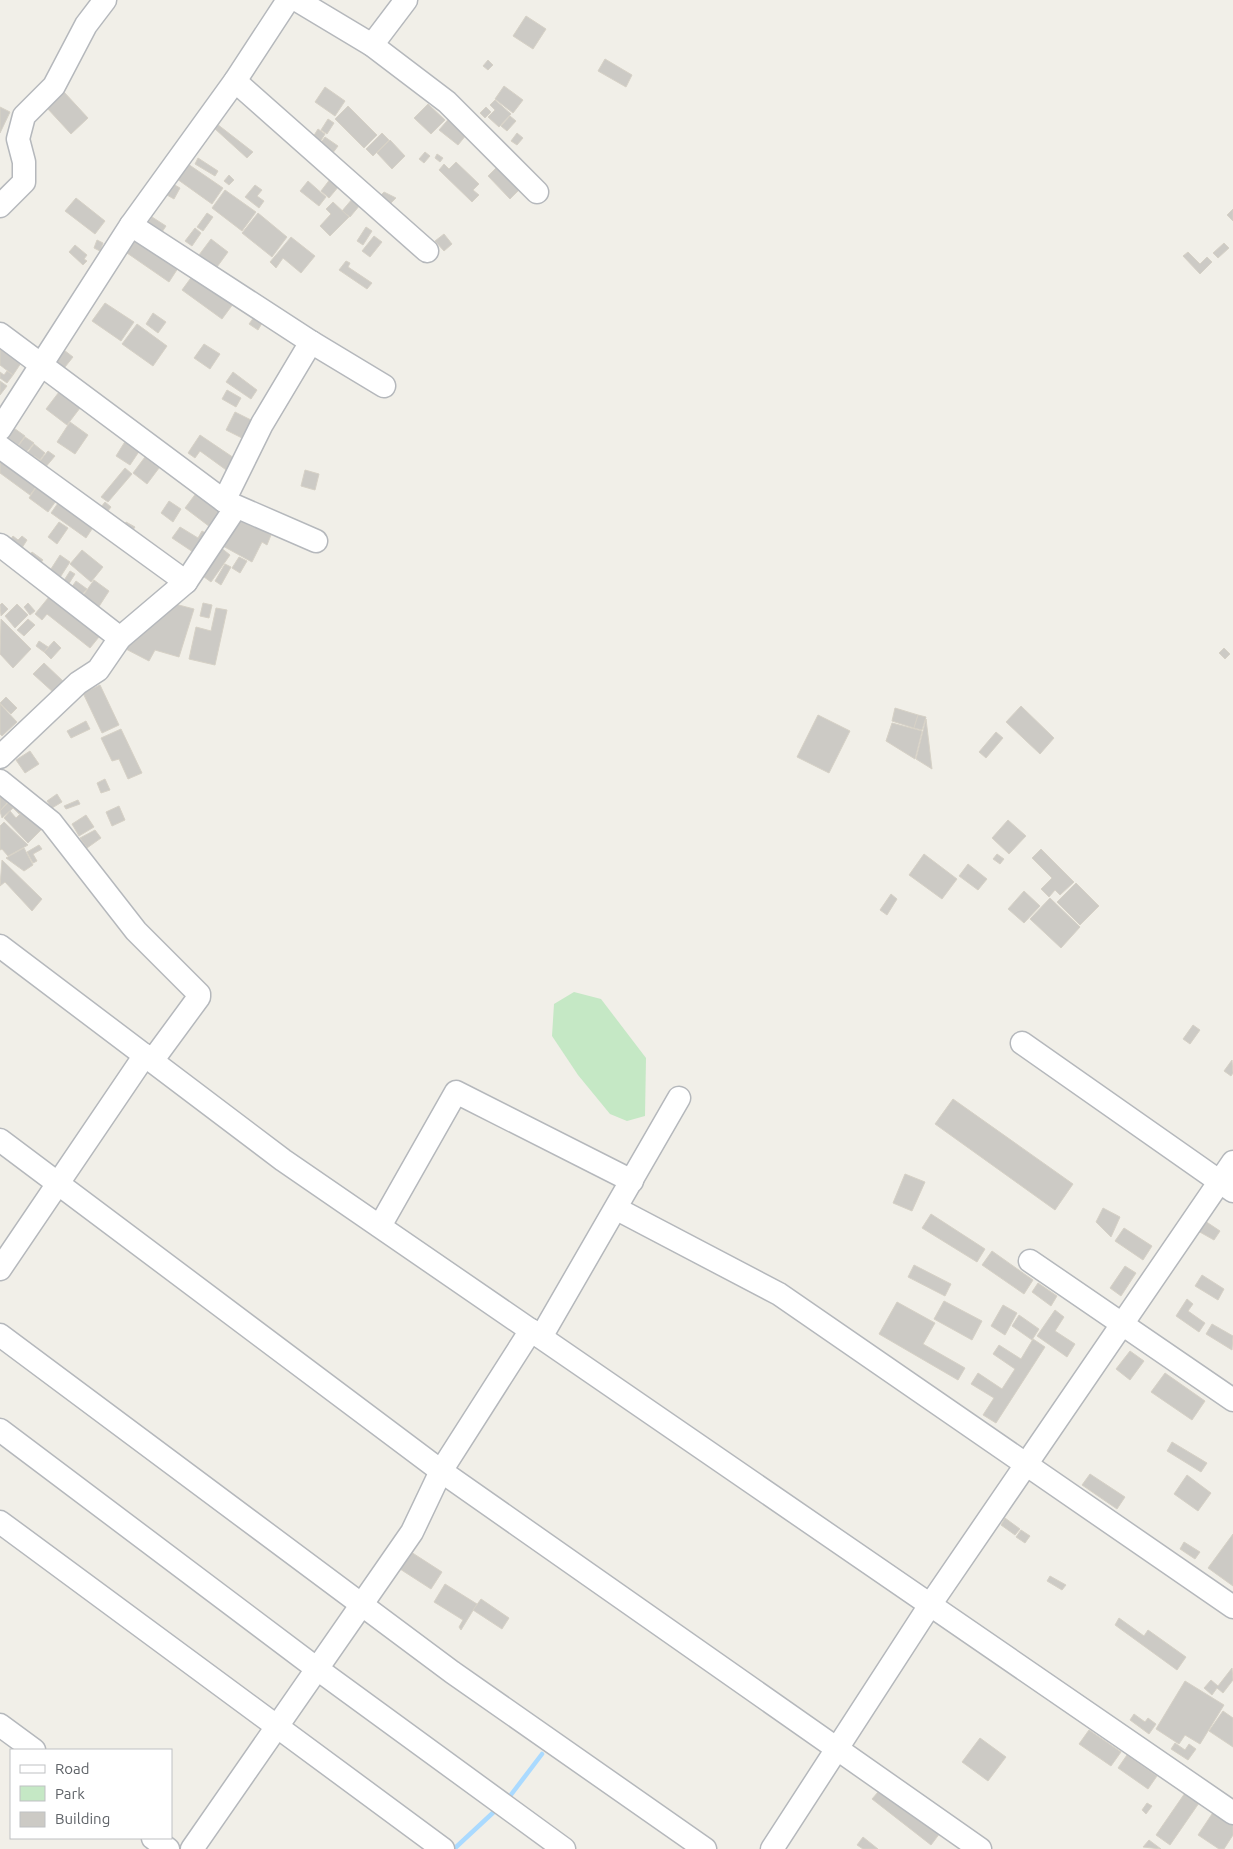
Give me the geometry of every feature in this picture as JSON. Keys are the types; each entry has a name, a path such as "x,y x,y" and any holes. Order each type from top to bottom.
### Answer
{"street":[{"path":"0,206 24,182 24,162 18,139 24,116 54,86 86,25 106,0"},
{"path":"0,429 131,225 235,81 288,0"},
{"path":"298,0 372,45 447,102 537,192"},
{"path":"372,45 406,0"},
{"path":"235,81 427,251"},
{"path":"131,225 311,342 384,386"},
{"path":"0,334 230,504 316,541"},
{"path":"0,757 78,683 98,670 120,638 186,582 230,504 262,424 311,342"},
{"path":"0,447 186,582"},
{"path":"0,545 120,638"},
{"path":"0,782 51,822 136,931 199,994 199,997 148,1058 58,1183 0,1269"},
{"path":"0,946 284,1160 1233,1813"},
{"path":"1022,1043 1226,1186"},
{"path":"380,1226 456,1092 632,1181"},
{"path":"192,1849 412,1532 441,1471 536,1334 617,1209 679,1098"},
{"path":"0,1140 441,1471 618,1597 839,1748 980,1849"},
{"path":"772,1849 930,1605 1122,1324 1226,1186 1233,1162"},
{"path":"617,1209 779,1294 1025,1466 1233,1607"},
{"path":"1030,1261 1233,1400"},
{"path":"0,1335 452,1672 705,1849"},
{"path":"0,1430 316,1668 564,1849"},
{"path":"0,1522 442,1849"},
{"path":"0,1725 33,1749"},
{"path":"154,1839 168,1849"}],"green space":[{"path":"574,992 601,999 646,1058 645,1116 627,1121 610,1114 578,1075 552,1036 554,1004"}],"building":[{"path":"526,16 546,29 533,49 513,36"},
{"path":"605,59 632,75 626,87 598,71"},
{"path":"488,60 493,65 488,70 483,66"},
{"path":"504,86 523,100 513,113 495,99"},
{"path":"325,87 345,101 335,116 315,102"},
{"path":"64,92 88,118 71,134 47,108"},
{"path":"495,100 511,114 499,127 488,117 495,110 490,105"},
{"path":"428,104 445,120 431,134 414,118"},
{"path":"348,106 377,135 364,148 335,119"},
{"path":"0,107 10,112 0,133"},
{"path":"486,107 491,112 485,118 480,113"},
{"path":"453,114 471,129 458,145 439,130"},
{"path":"510,116 516,121 507,131 501,126"},
{"path":"328,119 334,123 327,134 321,130"},
{"path":"217,124 253,152 247,158 214,128"},
{"path":"318,129 325,134 320,142 313,137"},
{"path":"382,133 389,140 373,156 366,149"},
{"path":"517,133 523,138 517,145 511,141"},
{"path":"325,137 338,146 332,154 319,145"},
{"path":"390,140 405,156 392,169 377,153"},
{"path":"425,152 430,156 424,163 419,159"},
{"path":"437,154 443,158 440,162 435,158"},
{"path":"198,158 218,171 215,176 195,164"},
{"path":"456,162 479,184 473,190 479,195 472,202 439,170 444,164 449,169"},
{"path":"502,162 524,185 510,199 488,176"},
{"path":"188,164 223,188 212,204 177,179"},
{"path":"229,175 234,180 229,185 224,181"},
{"path":"331,178 339,186 329,198 321,191"},
{"path":"308,181 326,197 319,206 300,191"},
{"path":"173,184 180,188 174,199 167,195"},
{"path":"255,185 262,190 257,196 264,201 259,208 245,197"},
{"path":"225,190 256,212 242,231 212,208"},
{"path":"384,192 396,198 391,203 381,195"},
{"path":"76,198 105,221 95,234 65,211"},
{"path":"353,198 360,205 350,217 342,211"},
{"path":"333,202 349,217 330,236 320,226 331,214 326,209"},
{"path":"1233,209 1233,221 1227,215"},
{"path":"207,213 213,217 203,231 197,227"},
{"path":"258,213 287,237 272,257 242,233"},
{"path":"152,217 166,226 160,235 146,226"},
{"path":"366,227 372,231 363,245 357,241"},
{"path":"195,228 201,233 192,246 185,241"},
{"path":"140,234 182,262 169,282 127,253"},
{"path":"444,234 452,244 444,251 435,241"},
{"path":"374,236 382,242 370,257 362,251"},
{"path":"291,237 315,256 301,273 283,258 276,268 270,262"},
{"path":"211,239 228,252 217,267 211,263 209,266 196,259"},
{"path":"97,240 103,243 100,251 94,248"},
{"path":"1224,243 1229,248 1218,258 1213,253"},
{"path":"75,245 87,255 84,259 87,261 83,265 69,252"},
{"path":"1188,252 1200,264 1207,257 1212,262 1200,274 1183,256"},
{"path":"346,261 350,263 348,267 372,283 367,289 339,270"},
{"path":"196,271 236,300 222,319 182,290"},
{"path":"105,303 134,322 121,341 92,321"},
{"path":"153,313 166,322 158,333 146,324"},
{"path":"257,313 265,318 258,330 249,324"},
{"path":"137,324 167,346 153,366 122,344"},
{"path":"204,344 220,354 210,369 194,358"},
{"path":"60,347 73,357 61,372 48,361"},
{"path":"0,348 21,363 13,375 0,365"},
{"path":"7,371 13,375 7,383 0,378 0,372 4,375"},
{"path":"233,372 257,390 251,399 226,382"},
{"path":"0,381 7,386 0,395"},
{"path":"227,390 241,398 236,407 222,399"},
{"path":"59,392 80,408 67,425 46,409"},
{"path":"235,412 255,422 246,440 226,430"},
{"path":"70,422 88,435 75,454 57,442"},
{"path":"11,426 25,436 16,448 3,438"},
{"path":"200,435 237,460 229,472 200,451 195,458 188,453"},
{"path":"25,437 34,443 24,455 16,449"},
{"path":"126,440 140,450 130,465 116,456"},
{"path":"34,444 45,453 40,460 34,456 32,459 26,455"},
{"path":"0,451 41,480 30,495 0,473"},
{"path":"48,451 55,456 44,469 32,460 35,457 40,461"},
{"path":"145,457 159,468 147,484 133,473"},
{"path":"125,468 132,474 108,502 101,497"},
{"path":"305,470 319,474 315,490 301,486"},
{"path":"41,480 61,494 48,512 29,498"},
{"path":"197,492 226,514 214,530 185,508"},
{"path":"63,496 94,526 86,538 51,513"},
{"path":"169,501 181,509 173,522 161,513"},
{"path":"105,502 111,507 104,516 101,507"},
{"path":"239,517 271,535 267,545 262,542 252,562 221,545"},
{"path":"59,522 68,528 57,544 48,537"},
{"path":"126,522 135,527 131,533 123,527"},
{"path":"180,527 198,538 202,531 209,535 196,554 172,538"},
{"path":"13,536 18,540 22,536 27,540 20,551 8,543"},
{"path":"220,547 230,555 211,582 200,574"},
{"path":"82,550 103,567 91,582 70,564"},
{"path":"32,552 43,560 39,565 28,557"},
{"path":"60,555 70,562 59,579 49,572"},
{"path":"239,557 247,561 240,573 232,568"},
{"path":"225,564 231,567 221,585 215,581"},
{"path":"70,571 75,574 68,585 63,582"},
{"path":"94,580 109,591 98,608 82,597"},
{"path":"76,581 87,589 81,596 71,588"},
{"path":"53,592 103,632 90,648 47,614 42,620 35,614"},
{"path":"2,603 8,609 1,616 0,605"},
{"path":"28,603 35,611 30,615 24,607"},
{"path":"171,603 194,609 179,657 155,650 149,661 122,647"},
{"path":"203,603 212,605 209,618 200,616"},
{"path":"17,604 28,615 15,628 5,616"},
{"path":"216,608 227,610 215,665 189,659 196,627 211,631"},
{"path":"1,619 31,649 13,668 0,654"},
{"path":"28,619 35,625 24,636 17,630"},
{"path":"39,641 48,647 44,652 36,646"},
{"path":"54,641 61,648 51,659 44,652"},
{"path":"1224,648 1230,654 1225,659 1219,653"},
{"path":"44,663 64,682 54,693 33,674"},
{"path":"100,685 119,725 102,733 83,693"},
{"path":"6,697 17,708 11,714 0,703"},
{"path":"0,704 17,722 2,736 0,734"},
{"path":"1021,706 1054,738 1040,754 1006,722"},
{"path":"895,708 918,715 914,728 892,721"},
{"path":"818,715 850,731 829,773 797,757"},
{"path":"918,715 926,717 922,730 914,728"},
{"path":"926,719 932,769 916,759"},
{"path":"86,721 90,729 71,738 67,731"},
{"path":"892,723 922,731 915,759 886,741"},
{"path":"121,729 142,773 128,779 119,759 112,761 101,738"},
{"path":"996,732 1003,738 986,758 979,752"},
{"path":"30,751 39,764 25,773 16,760"},
{"path":"105,779 110,790 101,793 97,783"},
{"path":"0,788 11,798 0,811"},
{"path":"57,794 62,802 52,808 47,801"},
{"path":"14,797 25,808 19,814 13,808 2,818 0,811"},
{"path":"78,800 80,804 66,809 64,806"},
{"path":"119,806 125,820 112,826 106,812"},
{"path":"26,808 44,827 28,843 4,818 10,811 16,818"},
{"path":"86,815 94,827 79,836 72,824"},
{"path":"1008,820 1026,836 1009,854 992,838"},
{"path":"4,822 28,845 8,856 2,849 0,850 0,826"},
{"path":"95,830 101,838 87,848 80,838"},
{"path":"39,845 42,849 33,854 37,861 33,863 27,852"},
{"path":"24,848 33,865 24,871 6,858"},
{"path":"1041,849 1074,882 1060,895 1055,890 1049,897 1041,889 1052,878 1032,858"},
{"path":"924,854 957,879 942,899 909,875"},
{"path":"997,854 1004,859 1000,864 993,859"},
{"path":"2,860 42,899 32,911 5,882 0,886"},
{"path":"968,864 987,879 978,890 959,876"},
{"path":"1076,883 1099,906 1080,925 1057,902"},
{"path":"1024,891 1040,906 1024,923 1008,909"},
{"path":"891,894 897,899 887,915 880,910"},
{"path":"1050,898 1080,927 1061,948 1030,919"},
{"path":"1193,1025 1200,1030 1190,1044 1183,1039"},
{"path":"1232,1060 1233,1073 1231,1076 1224,1071"},
{"path":"953,1099 1073,1184 1055,1210 935,1124"},
{"path":"905,1174 925,1182 912,1211 893,1203"},
{"path":"1103,1208 1120,1217 1111,1237 1096,1222"},
{"path":"931,1214 985,1249 977,1262 922,1228"},
{"path":"1205,1221 1220,1231 1214,1240 1198,1231"},
{"path":"1124,1228 1152,1246 1143,1260 1115,1241"},
{"path":"992,1251 1033,1280 1024,1294 982,1265"},
{"path":"914,1265 951,1284 945,1296 908,1277"},
{"path":"1125,1266 1136,1273 1121,1296 1110,1288"},
{"path":"1202,1275 1224,1289 1218,1300 1195,1286"},
{"path":"1038,1283 1057,1296 1051,1306 1032,1292"},
{"path":"1187,1299 1193,1304 1188,1311 1205,1323 1199,1332 1176,1316"},
{"path":"944,1301 982,1321 972,1340 934,1319"},
{"path":"897,1302 935,1323 923,1344 965,1368 958,1380 879,1334"},
{"path":"1003,1305 1017,1313 1005,1335 991,1326"},
{"path":"1055,1310 1064,1317 1055,1331 1075,1344 1067,1357 1037,1336"},
{"path":"1019,1315 1039,1329 1032,1340 1012,1326"},
{"path":"1212,1324 1233,1336 1232,1350 1206,1334"},
{"path":"1033,1339 1045,1347 996,1423 983,1415 994,1398 971,1384 978,1373 1002,1389 1015,1369 993,1354 999,1345 1021,1359"},
{"path":"1130,1351 1144,1361 1130,1380 1116,1369"},
{"path":"1165,1373 1205,1401 1192,1420 1151,1392"},
{"path":"1172,1442 1207,1463 1201,1472 1167,1451"},
{"path":"1090,1474 1125,1497 1117,1509 1082,1485"},
{"path":"1187,1475 1211,1493 1198,1511 1174,1494"},
{"path":"1005,1518 1020,1529 1015,1535 1001,1525"},
{"path":"1021,1530 1030,1536 1025,1543 1016,1537"},
{"path":"1233,1534 1233,1586 1208,1568"},
{"path":"1184,1542 1200,1552 1195,1559 1180,1549"},
{"path":"411,1552 442,1572 431,1589 400,1569"},
{"path":"1050,1576 1066,1585 1062,1590 1047,1581"},
{"path":"445,1584 477,1604 461,1630 459,1627 463,1620 434,1602"},
{"path":"481,1599 509,1618 502,1629 473,1610"},
{"path":"1119,1618 1144,1636 1148,1630 1186,1657 1177,1670 1115,1625"},
{"path":"1232,1668 1233,1680 1223,1693 1217,1688 1212,1695 1204,1688 1211,1680 1218,1686"},
{"path":"1185,1681 1224,1705 1200,1744 1185,1735 1179,1744 1156,1729"},
{"path":"1223,1711 1233,1718 1233,1747 1209,1731"},
{"path":"1134,1714 1145,1722 1148,1718 1156,1724 1149,1734 1130,1720"},
{"path":"1089,1730 1121,1752 1111,1766 1079,1744"},
{"path":"980,1738 1006,1757 988,1781 962,1762"},
{"path":"1175,1743 1185,1750 1189,1744 1196,1749 1188,1760 1171,1749"},
{"path":"1127,1755 1157,1776 1148,1789 1118,1768"},
{"path":"885,1784 943,1829 931,1845 872,1799"},
{"path":"1185,1793 1199,1803 1170,1845 1156,1835"},
{"path":"1147,1803 1152,1806 1146,1814 1142,1810"},
{"path":"1214,1811 1233,1824 1233,1835 1224,1849 1219,1849 1198,1835"},
{"path":"863,1837 878,1849 863,1849 857,1845"},
{"path":"1149,1840 1161,1849 1143,1847"}],"waterway":[{"path":"507,1800 542,1754"},
{"path":"454,1849 497,1809"}]}
